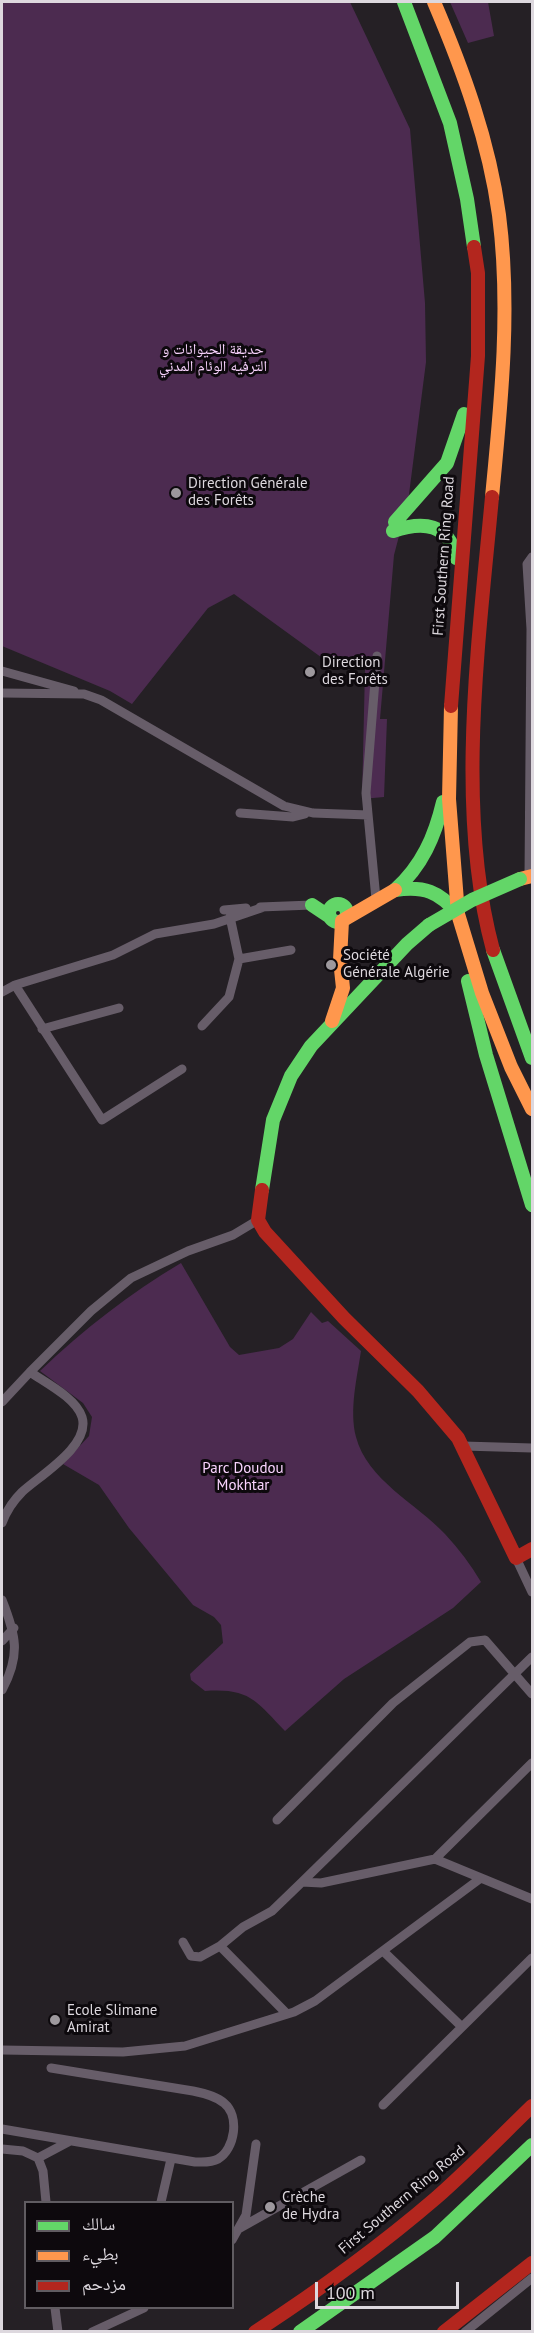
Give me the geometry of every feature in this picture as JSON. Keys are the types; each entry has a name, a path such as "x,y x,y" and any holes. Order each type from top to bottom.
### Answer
{"main road":[{"name":"First Southern Ring Road","path":"404,2 442,97 457,152 476,247 478,322 458,596 449,759 449,819 458,914 499,1038 532,1109"},
{"path":"434,2 471,95 492,183 502,241 503,346 478,680 475,764 477,832 489,933 503,981 532,1058"},
{"path":"458,596 456,553 453,542 446,534 426,524 394,526 438,475 451,454 464,416 478,322"},
{"path":"312,905 337,915 396,890 412,875 435,833 449,759"},
{"path":"527,877 472,900 429,926 387,964 311,1046 291,1076 273,1120 258,1220 265,1233 328,1301 418,1391 463,1446 516,1558 532,1550"},
{"path":"396,890 428,888 444,897 458,914 465,967 486,1054 532,1205"},
{"path":"331,1026 343,988 337,915"},
{"path":"343,988 360,982 387,964"},
{"path":"473,2162 532,2093"},
{"name":"First Southern Ring Road","path":"255,2331 350,2267 473,2162 532,2106"},
{"path":"300,2331 435,2237 532,2145"},
{"path":"444,2331 532,2263"}],"street":[{"path":"527,877 530,560"},
{"path":"370,902 366,793 376,656"},
{"path":"2,671 101,700 284,806 313,813"},
{"path":"2,693 84,694"},
{"path":"240,813 293,816 313,813 368,815"},
{"path":"2,992 15,985 113,955 155,934 214,924 227,913 264,907 312,905"},
{"path":"202,1026 229,997 239,959 227,913"},
{"path":"239,959 291,950"},
{"path":"15,985 102,1120 182,1069"},
{"path":"42,1029 119,1008"},
{"path":"2,1402 91,1311 131,1278 188,1251 233,1235 258,1220"},
{"path":"2,1523 20,1494 70,1452 82,1434 82,1417 73,1403 30,1372"},
{"path":"463,1446 532,1448"},
{"path":"516,1558 532,1592"},
{"path":"2,1600 14,1628 14,1652 9,1677 2,1690"},
{"path":"2,1641 14,1628"},
{"path":"277,1820 393,1703 470,1642 485,1640 532,1694"},
{"path":"183,1942 193,1958 220,1946 243,1927 272,1911 532,1657"},
{"path":"302,1881 321,1883 435,1859 532,1763"},
{"path":"435,1859 532,1899"},
{"path":"2,2050 123,2052 185,2046 287,2014 315,2001 481,1878"},
{"path":"220,1946 287,2014"},
{"path":"383,1951 462,2027"},
{"path":"383,2105 532,1958"},
{"path":"2,2129 171,2159 208,2163 223,2156 233,2133 232,2118 225,2103 193,2091 51,2068"},
{"path":"38,2158 71,2140"},
{"path":"234,2237 240,2228 249,2202 256,2144"},
{"path":"2,2149 23,2151 38,2158 43,2171 46,2201"},
{"path":"161,2201 171,2159"},
{"path":"240,2228 361,2160"},
{"path":"465,2331 532,2278"},
{"path":"55,2309 58,2331"},
{"path":"92,2331 140,2309"}],"green space":[{"name":"حديقة الحيوانات و الترفيه الوئام المدني","path":"2,2 350,2 410,129 425,303 426,362 408,502 394,555 380,719 387,719 384,797 362,799 365,669 360,664 336,668 234,594 208,608 132,704 110,691 2,646"},
{"path":"450,2 488,2 494,36 468,43"},
{"name":"Parc Doudou Mokhtar","path":"181,1263 230,1347 239,1355 279,1348 293,1339 311,1312 322,1323 328,1321 361,1351 353,1416 356,1437 362,1452 382,1479 445,1534 481,1582 453,1608 344,1679 285,1731 259,1704 242,1694 205,1691 191,1680 190,1674 223,1643 221,1625 214,1617 193,1605 129,1528 99,1485 63,1464 89,1436 92,1417 83,1403 40,1371 107,1313"}],"traffic: fast":[{"path":"404,2 450,123 467,199 474,247"},
{"path":"395,522 447,463 464,414"},
{"path":"393,531 415,526 441,531 453,546 456,558"},
{"path":"395,890 420,861 436,827 443,802"},
{"path":"429,925 472,900 520,879"},
{"path":"395,890 414,889 430,892 444,900 458,914"},
{"path":"338,904 344,907 347,913 344,919 338,922 332,919 329,913 332,907 338,904"},
{"path":"312,905 330,917"},
{"path":"262,1190 273,1120 291,1076 311,1046 407,944 429,925"},
{"path":"493,950 532,1058"},
{"path":"468,981 486,1055 532,1205"},
{"path":"300,2332 435,2237 532,2145"}],"traffic: slow":[{"path":"434,2 474,106 489,160 499,215 503,250 504,321 492,497"},
{"path":"451,706 449,799 458,914 482,993 511,1067 532,1109"},
{"path":"520,879 532,876"},
{"path":"345,919 395,890"},
{"path":"332,1021 343,988 340,960 342,921"}],"traffic: jam":[{"path":"451,706 478,356 478,273 474,247"},
{"path":"492,497 473,725 473,783 475,841 482,896 493,950"},
{"path":"262,1190 258,1220 265,1232 344,1318 418,1391 458,1438 516,1558 532,1549"},
{"path":"255,2332 302,2301 393,2234 460,2176 532,2106"},
{"path":"444,2332 532,2263"}],"place":[{"name":"Direction Générale des Forêts","path":"176,493"},
{"name":"Direction des Forêts","path":"310,672"},
{"name":"Société Générale Algérie","path":"331,965"},
{"name":"Ecole Slimane Amirat","path":"55,2020"},
{"name":"Crèche de Hydra","path":"270,2207"}]}
